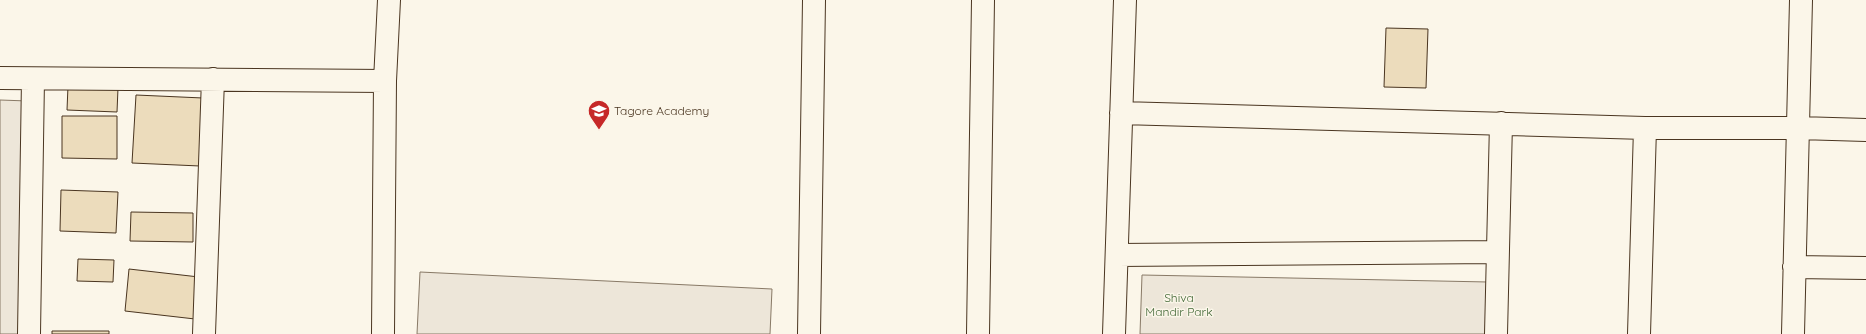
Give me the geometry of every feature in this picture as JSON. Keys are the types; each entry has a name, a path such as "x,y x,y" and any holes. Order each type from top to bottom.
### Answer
{"street":[{"path":"383,334 385,81 389,0"},
{"path":"809,334 814,0"},
{"path":"978,334 983,0"},
{"path":"1114,334 1118,255 1125,0"},
{"path":"1793,334 1801,0"},
{"path":"0,78 385,81"},
{"path":"29,334 33,79"},
{"path":"204,334 213,79"},
{"path":"1121,114 1645,128 1799,128 1866,130"},
{"path":"1496,334 1501,123"},
{"path":"1640,334 1645,128"},
{"path":"1118,255 1497,252"},
{"path":"1794,267 1866,268"}],"green space":[{"path":"0,100 28,101 23,334 0,334"},
{"path":"420,272 772,289 770,334 417,334"},
{"name":"Shiva Mandir Park","path":"1142,275 1488,282 1487,334 1140,334"}],"building":[{"path":"1386,28 1428,29 1426,88 1384,87"},
{"path":"68,86 118,88 117,112 67,110"},
{"path":"136,95 203,98 200,166 132,163"},
{"path":"62,116 117,116 117,159 62,158"},
{"path":"61,190 118,192 116,233 60,231"},
{"path":"131,212 193,213 193,242 130,241"},
{"path":"78,259 114,260 113,282 77,281"},
{"path":"129,269 199,277 195,319 125,311"},
{"path":"52,331 109,331 109,334 52,334"}],"place":[{"name":"Tagore Academy","path":"599,130"}]}
